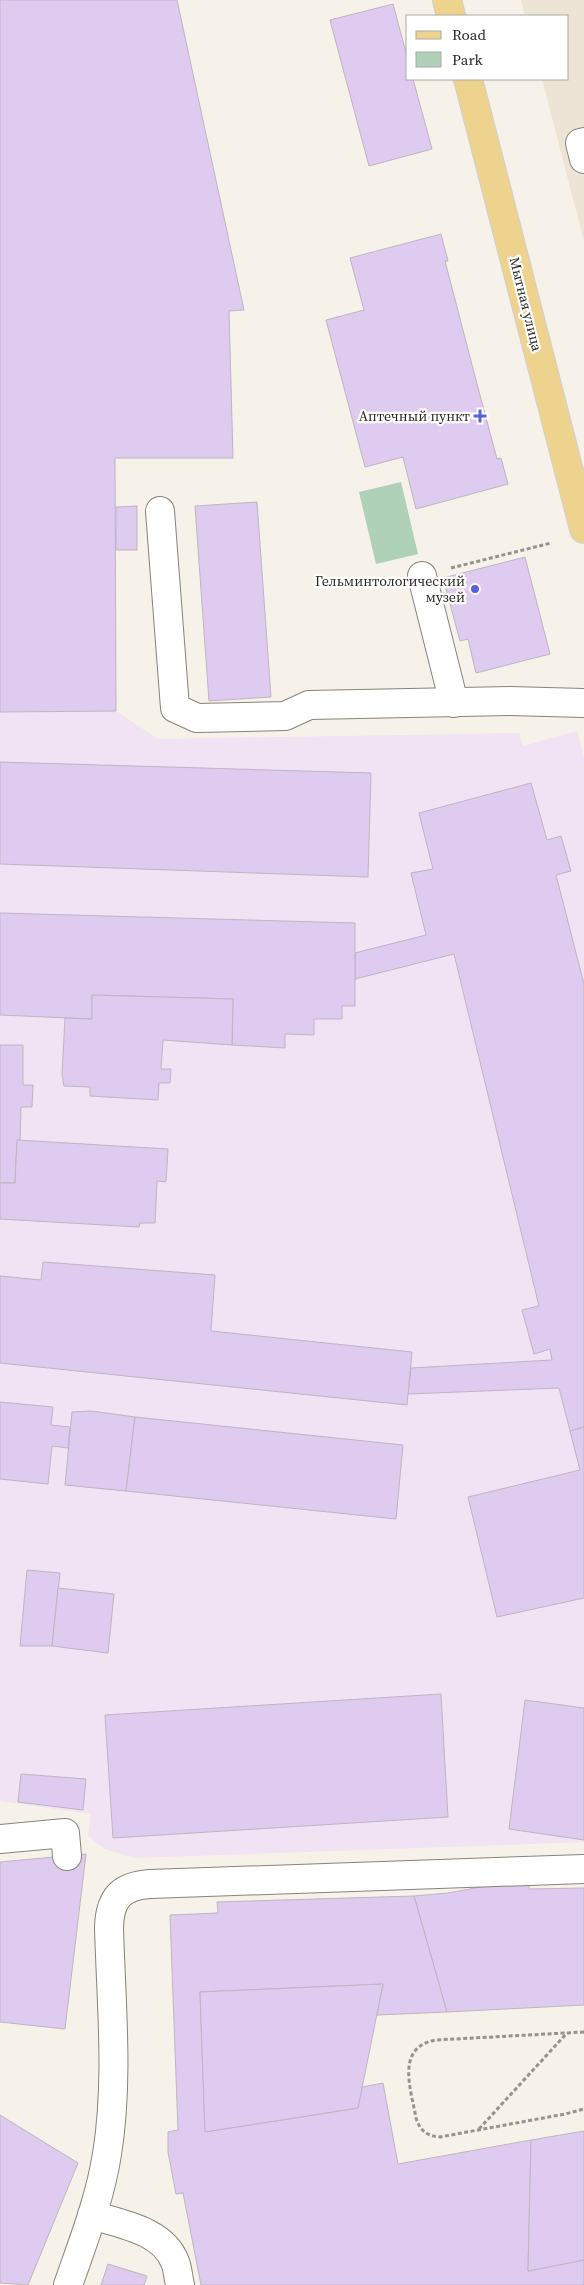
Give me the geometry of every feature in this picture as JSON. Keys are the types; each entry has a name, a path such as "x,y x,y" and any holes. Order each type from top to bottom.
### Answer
{"main road":[{"path":"447,0 452,15"},
{"name":"Мытная улица","path":"468,80 584,529"}],"lane":[{"path":"584,142 580,142 584,159"},
{"path":"160,511 175,708 197,718 285,716 309,705 454,702 584,703"},
{"path":"422,576 454,702"},
{"path":"0,1839 65,1833 67,1856"},
{"path":"68,2285 92,2215 107,2156 113,2097 110,1912 114,1902 127,1889 136,1885 150,1884 584,1868"},
{"path":"92,2215 150,2235 159,2240 171,2253 176,2263 180,2285"}],"path":[{"path":"422,576 551,543"},
{"path":"584,2032 436,2040 418,2046 413,2052 409,2064 409,2077 419,2126 431,2136 479,2130 584,2108"},
{"path":"479,2130 567,2033"}],"shaded area":[{"path":"0,0 177,0 244,310 229,311 233,458 115,458 116,711 158,739 519,733 523,746 577,731 584,758 584,1842 135,1858 105,1849 88,1836 91,1814 0,1801"},
{"path":"521,0 584,0 584,241 542,80 569,80 569,15 525,15"}],"green space":[{"path":"401,482 418,554 376,564 359,492"}],"building":[{"path":"0,0 177,0 244,310 229,311 233,458 115,458 116,711 0,712"},
{"path":"393,4 406,53 406,80 413,80 432,149 369,166 330,20"},
{"path":"441,234 448,261 445,261 497,459 501,458 508,484 416,509 403,457 365,467 326,320 364,310 350,258"},
{"path":"257,502 271,697 209,701 195,506"},
{"path":"137,506 137,550 116,550 116,507"},
{"path":"525,557 550,654 476,673 468,639 460,641 443,578"},
{"path":"0,762 371,773 368,877 0,864"},
{"path":"531,783 547,840 561,836 571,871 556,875 584,984 584,1427 570,1431 559,1388 408,1394 411,1368 552,1360 550,1349 534,1354 522,1310 539,1306 454,954 355,979 355,953 426,935 411,873 433,869 419,813"},
{"path":"0,913 355,923 355,1006 342,1006 342,1019 314,1019 314,1035 285,1034 285,1048 232,1045 233,999 92,995 92,1019 0,1015"},
{"path":"92,995 233,999 232,1045 163,1040 161,1069 171,1069 170,1083 159,1083 158,1100 90,1096 90,1087 64,1086 62,1075 65,1018 92,1019"},
{"path":"0,1045 23,1045 23,1085 33,1085 32,1107 21,1107 20,1140 17,1140 15,1183 0,1183"},
{"path":"17,1140 168,1149 166,1182 157,1181 155,1223 140,1223 139,1227 0,1219 0,1183 15,1183"},
{"path":"43,1262 215,1275 211,1331 412,1352 407,1405 0,1363 0,1276 41,1280"},
{"path":"0,1402 53,1407 51,1425 70,1427 68,1448 52,1446 48,1484 0,1479"},
{"path":"91,1411 135,1417 126,1491 65,1485 72,1412"},
{"path":"135,1417 403,1445 396,1519 126,1491"},
{"path":"584,1427 584,1598 497,1617 468,1497 580,1470 570,1431"},
{"path":"27,1570 60,1573 52,1646 20,1646"},
{"path":"58,1588 114,1594 108,1653 52,1646"},
{"path":"441,1694 448,1817 113,1838 105,1715"},
{"path":"525,1700 584,1708 584,1840 509,1829"},
{"path":"21,1774 86,1779 83,1810 18,1802"},
{"path":"86,1854 65,2029 0,2022 0,1862"},
{"path":"529,1878 529,1889 584,1888 584,2005 447,2012 414,1896 448,1893"},
{"path":"414,1896 447,2012 377,2015 383,1984 200,1992 205,2132 358,2108 362,2087 383,2083 398,2164 531,2140 528,2271 584,2260 584,2285 201,2285 183,2193 176,2194 168,2152 168,2132 178,2130 170,1915 218,1913 217,1902"},
{"path":"383,1984 358,2108 205,2132 200,1992"},
{"path":"0,2115 78,2163 28,2285 0,2283"},
{"path":"584,2131 584,2260 528,2271 531,2140"},
{"path":"108,2264 147,2276 144,2285 101,2285"}],"place":[{"name":"Аптечный пункт","path":"480,416"},
{"name":"Гельминтологический музей","path":"475,589"}]}
